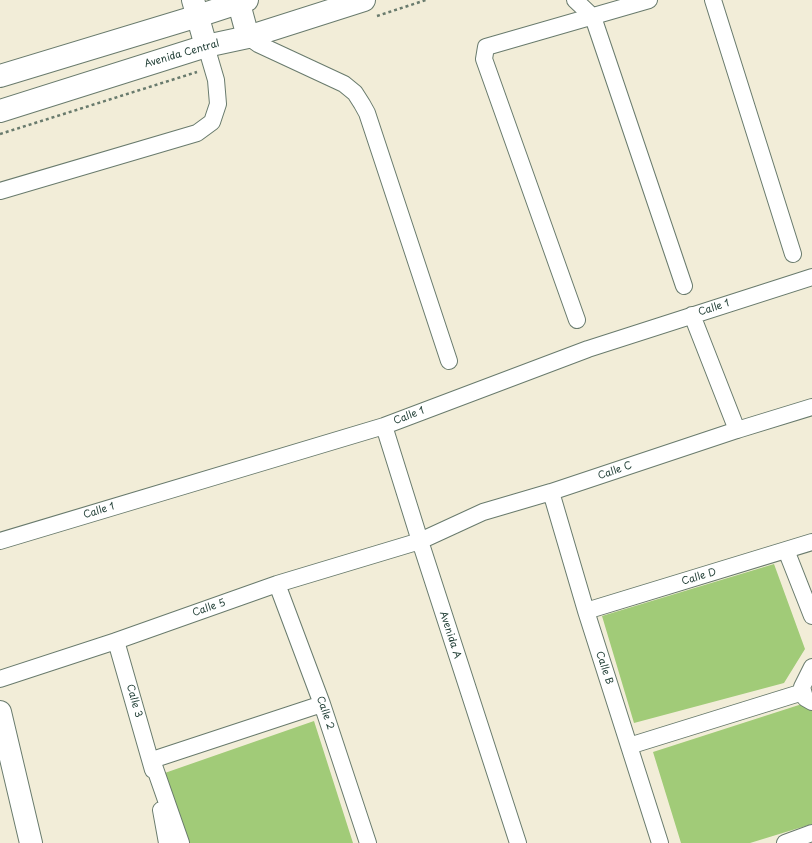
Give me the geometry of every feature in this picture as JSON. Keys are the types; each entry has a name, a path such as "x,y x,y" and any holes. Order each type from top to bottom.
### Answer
{"main road":[{"name":"Avenida Central","path":"0,111 206,46 248,37 364,0"},
{"path":"0,76 196,8 242,1 248,37"},
{"path":"196,8 206,46"},
{"path":"0,712 32,843"}],"street":[{"path":"575,0 593,17 684,286"},
{"path":"577,320 484,59 486,47 649,0"},
{"path":"713,0 792,254"},
{"path":"248,37 258,44 344,84 355,93 362,104 449,361"},
{"path":"0,191 197,134 212,122 218,104 216,80 206,46"},
{"name":"Calle 1","path":"0,541 384,426 588,349 812,277"},
{"path":"692,315 738,430"},
{"name":"Calle C","path":"420,541 483,512 551,492 812,407"},
{"name":"Avenida A","path":"384,426 518,843"},
{"name":"Calle B","path":"551,492 586,611 660,843"},
{"name":"Calle 5","path":"0,679 116,641 277,584 420,541"},
{"name":"Calle D","path":"586,611 812,542"},
{"path":"786,550 812,616"},
{"name":"Calle 2","path":"277,584 322,704 368,843"},
{"name":"Calle 3","path":"116,641 152,760 181,843"},
{"path":"629,746 807,697 802,687 812,667"},
{"path":"152,760 322,704"},
{"name":"Calle 3","path":"152,760 167,843"},
{"path":"785,843 812,834"}],"green space":[{"path":"774,564 805,649 784,683 634,723 602,616"},
{"path":"802,704 812,711 812,824 750,843 681,843 653,752"},
{"path":"314,721 353,843 174,843 159,775"}]}
